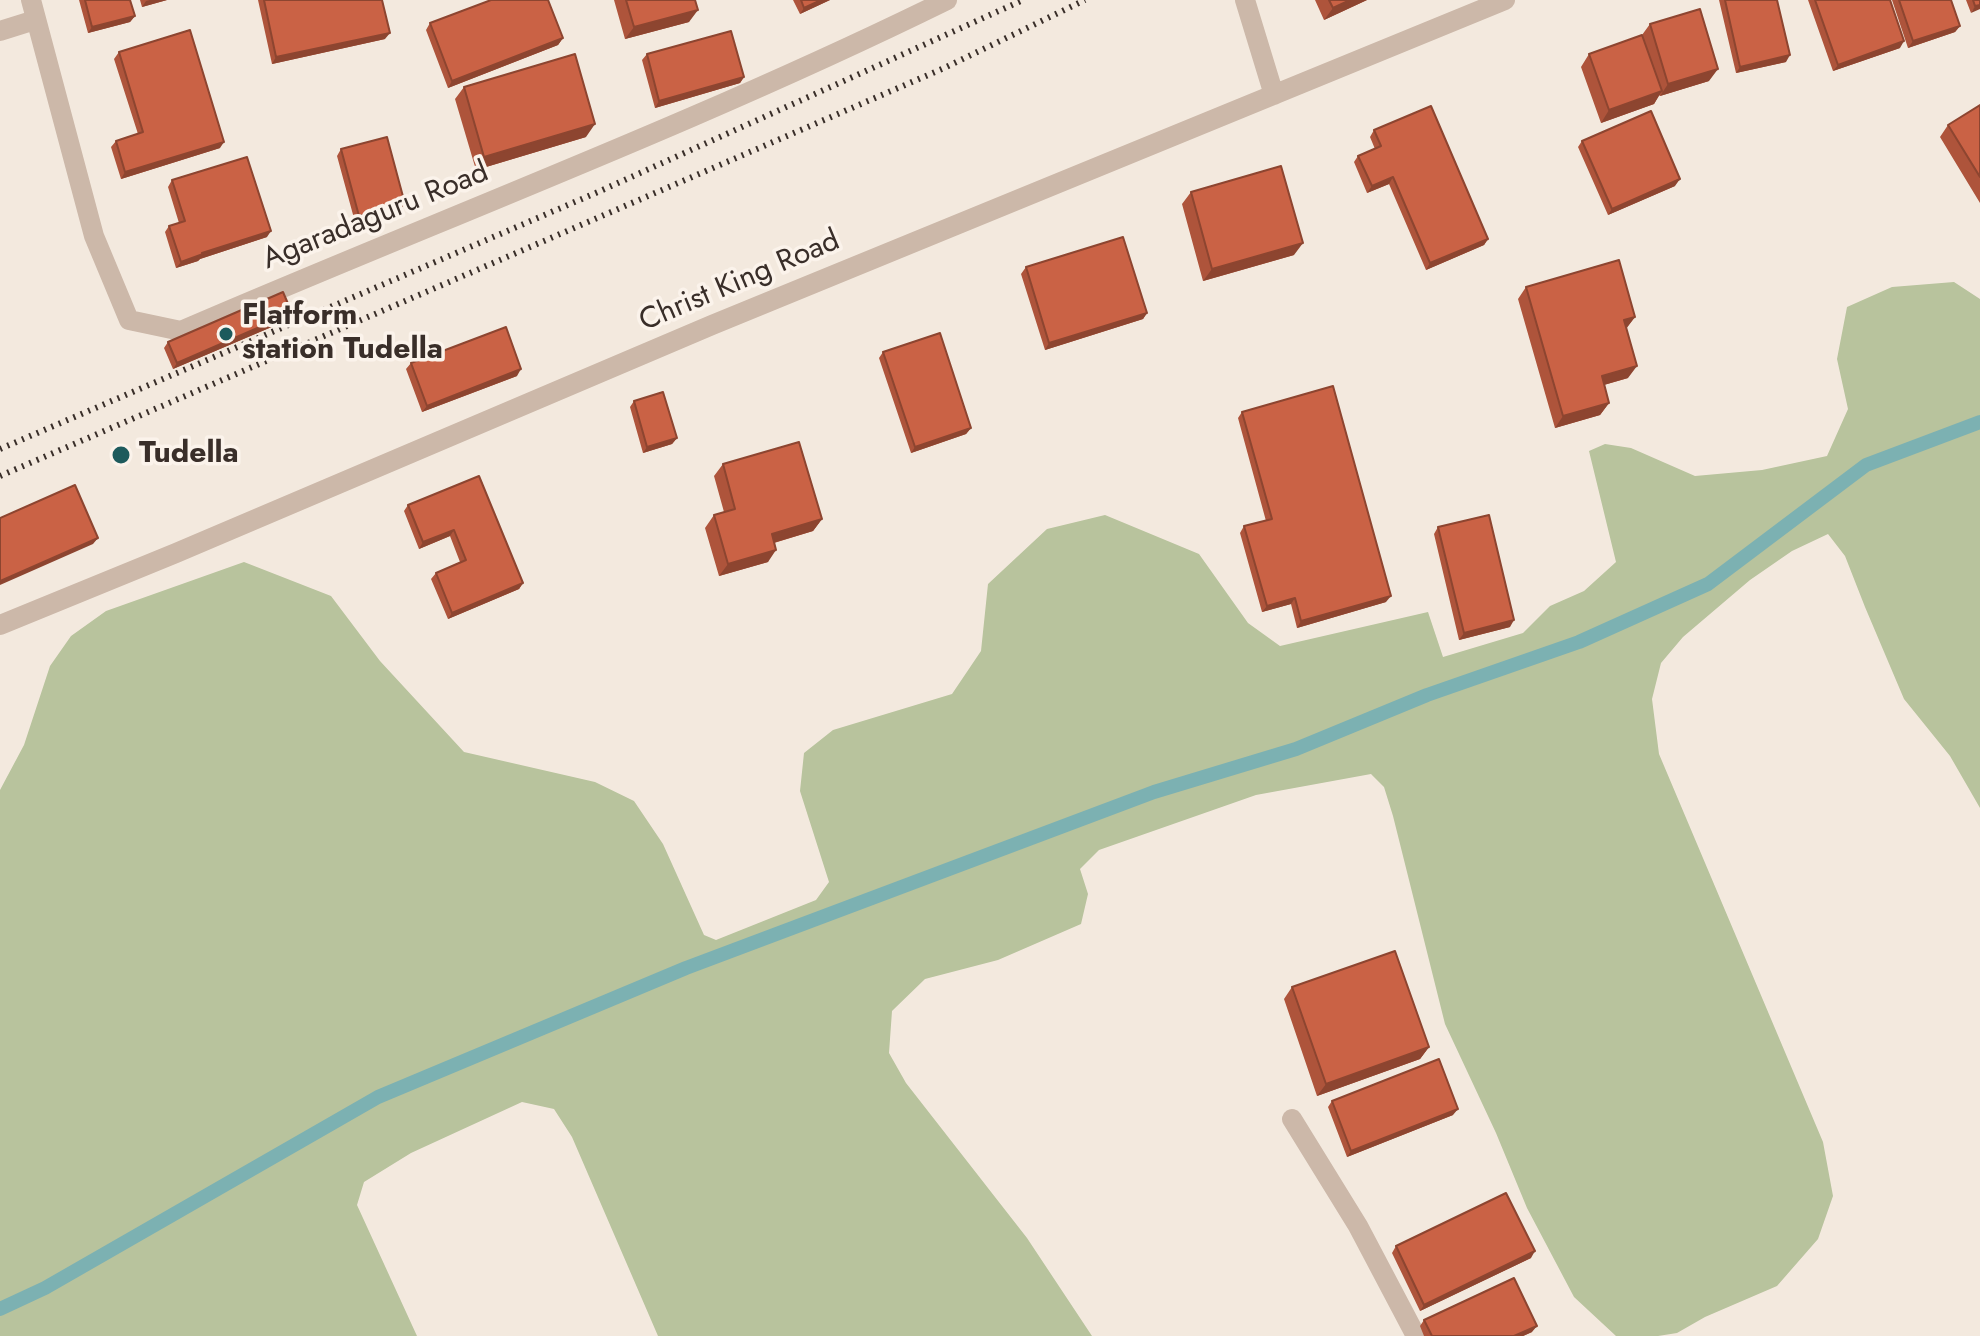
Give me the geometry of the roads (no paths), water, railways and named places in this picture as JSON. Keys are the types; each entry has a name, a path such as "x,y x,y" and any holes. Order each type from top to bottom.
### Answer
{"street":[{"name":"Agaradaguru Road","path":"33,10 94,236 129,320 181,331 542,181 857,44 947,0"},
{"path":"1245,0 1274,95"},
{"name":"Christ King Road","path":"0,625 726,319 1505,0"},
{"path":"0,31 33,10"},
{"path":"1292,1119 1358,1226 1416,1336"}],"waterway":[{"path":"0,1309 45,1288 378,1097 686,968 1154,792 1296,749 1427,695 1579,642 1708,584 1866,465 1980,422"}],"railway":[{"path":"0,449 598,192 1023,0"},
{"path":"0,476 942,69 1085,0"}],"place":[{"name":"Flatform station Tudella","path":"226,334"},
{"name":"Tudella","path":"121,455"}]}
